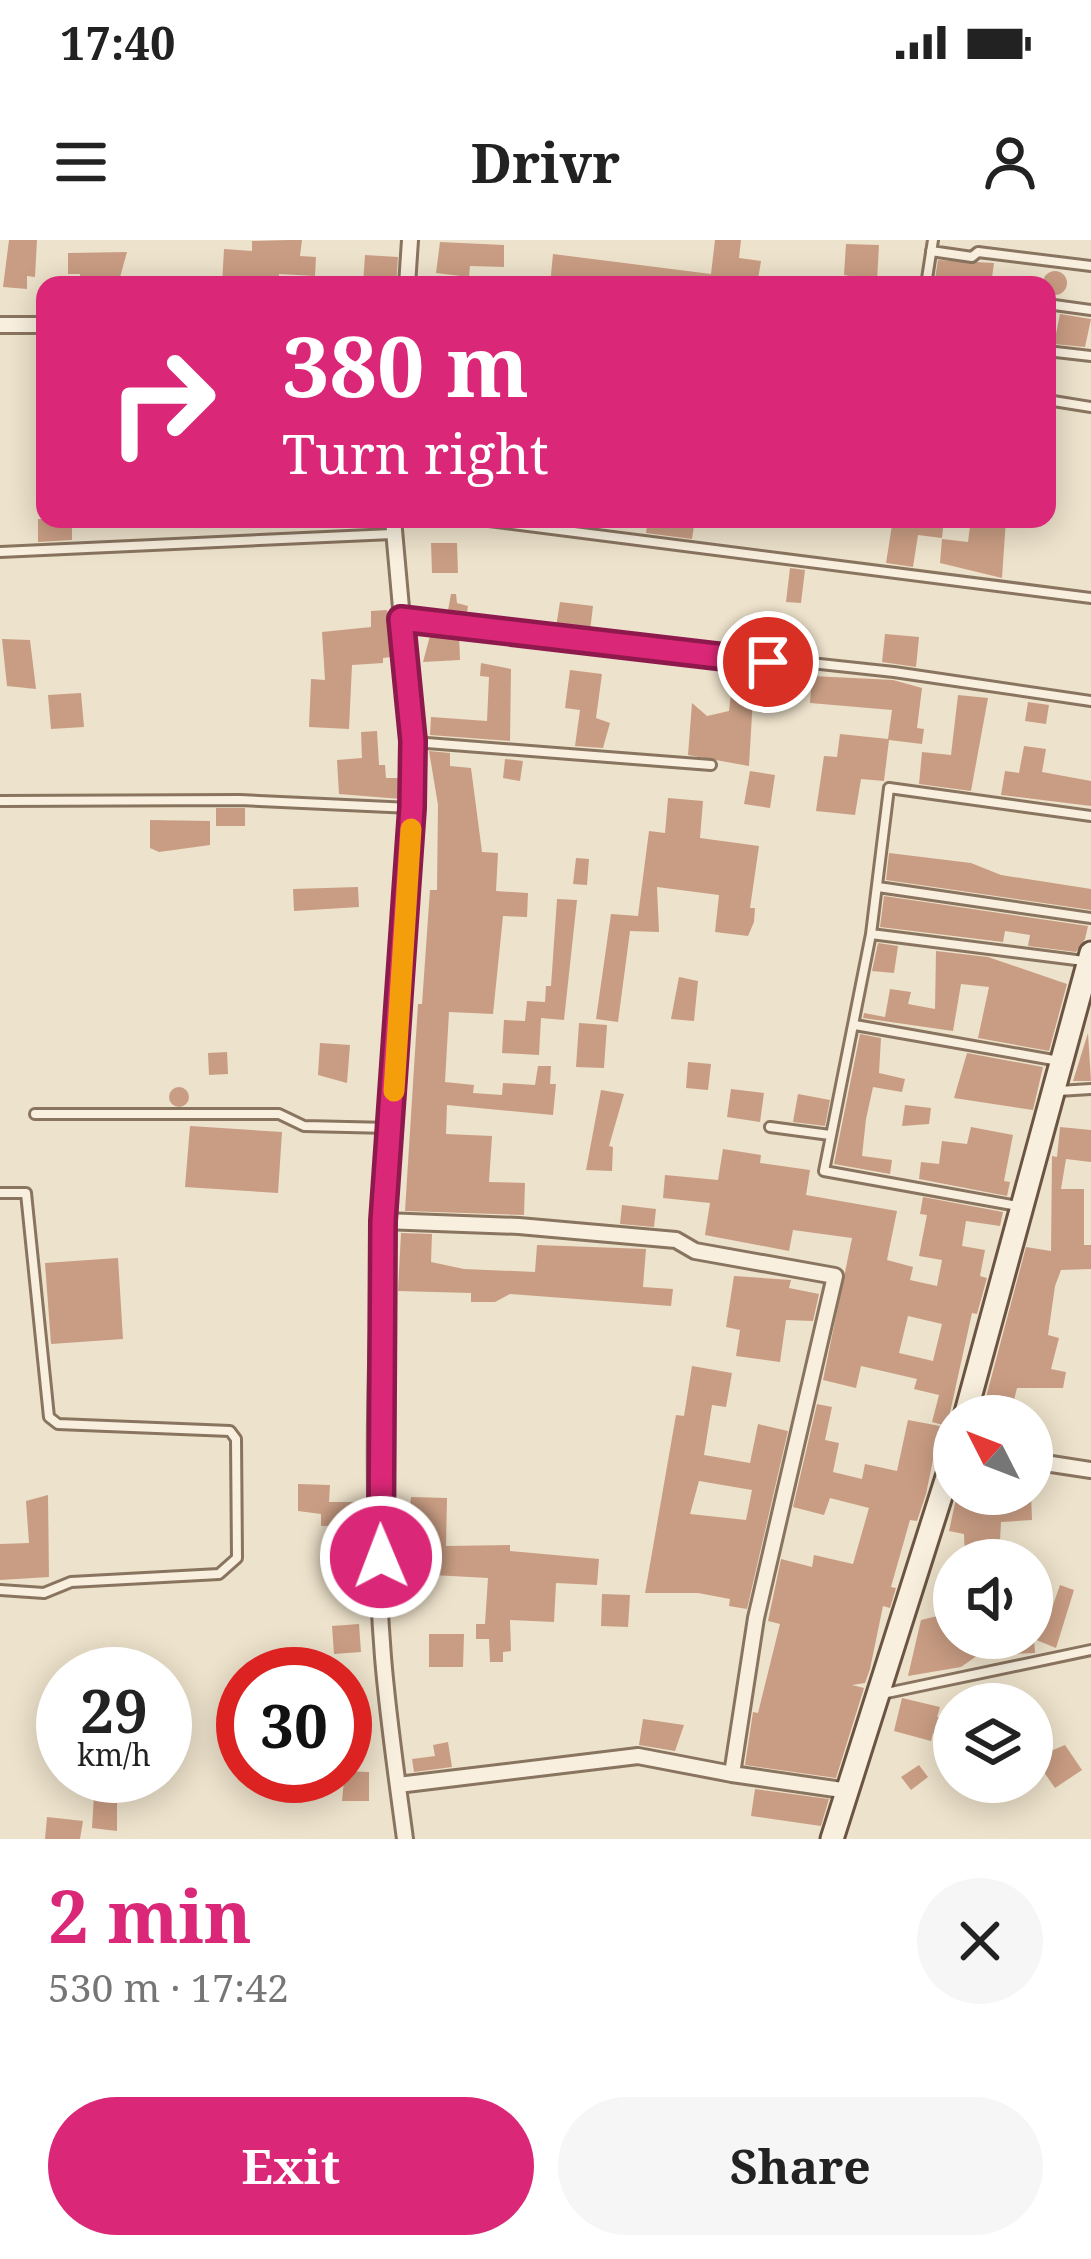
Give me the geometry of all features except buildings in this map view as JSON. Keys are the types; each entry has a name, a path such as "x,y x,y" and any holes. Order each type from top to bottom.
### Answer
{"street":[{"path":"407,276 410,240"},
{"path":"0,325 36,326"},
{"path":"393,528 413,741 383,1221 382,1637 405,1839"},
{"path":"971,1395 1090,957"},
{"path":"383,1221 519,1226 676,1240 695,1251 835,1276 755,1618 732,1774"},
{"path":"1053,1464 1091,1470"},
{"path":"832,1839 936,1515"},
{"path":"398,1785 638,1756 849,1791"}],"lane":[{"path":"927,276 932,245 972,257 978,252 1019,254 1091,266"},
{"path":"1056,305 1091,310"},
{"path":"1056,352 1091,356"},
{"path":"1056,401 1091,407"},
{"path":"0,552 363,528"},
{"path":"543,528 1091,598"},
{"path":"401,619 894,672 1091,701"},
{"path":"413,741 711,765"},
{"path":"1023,1207 824,1172 871,934 889,788 1091,816"},
{"path":"0,801 240,800 412,808"},
{"path":"878,887 1091,918"},
{"path":"871,934 1090,957"},
{"path":"854,1025 1059,1061"},
{"path":"1051,1092 1091,1089"},
{"path":"34,1114 279,1114 304,1126 392,1128"},
{"path":"770,1127 830,1135"},
{"path":"0,1193 26,1193 49,1417 58,1424 230,1431 236,1439 237,1558 220,1574 71,1582 44,1593 0,1590"},
{"path":"882,1694 1091,1650"}],"slow traffic":[{"path":"394,1091 411,829"}],"route":[{"path":"381,1557 383,1221 412,808 413,741 401,619 768,662"}]}
